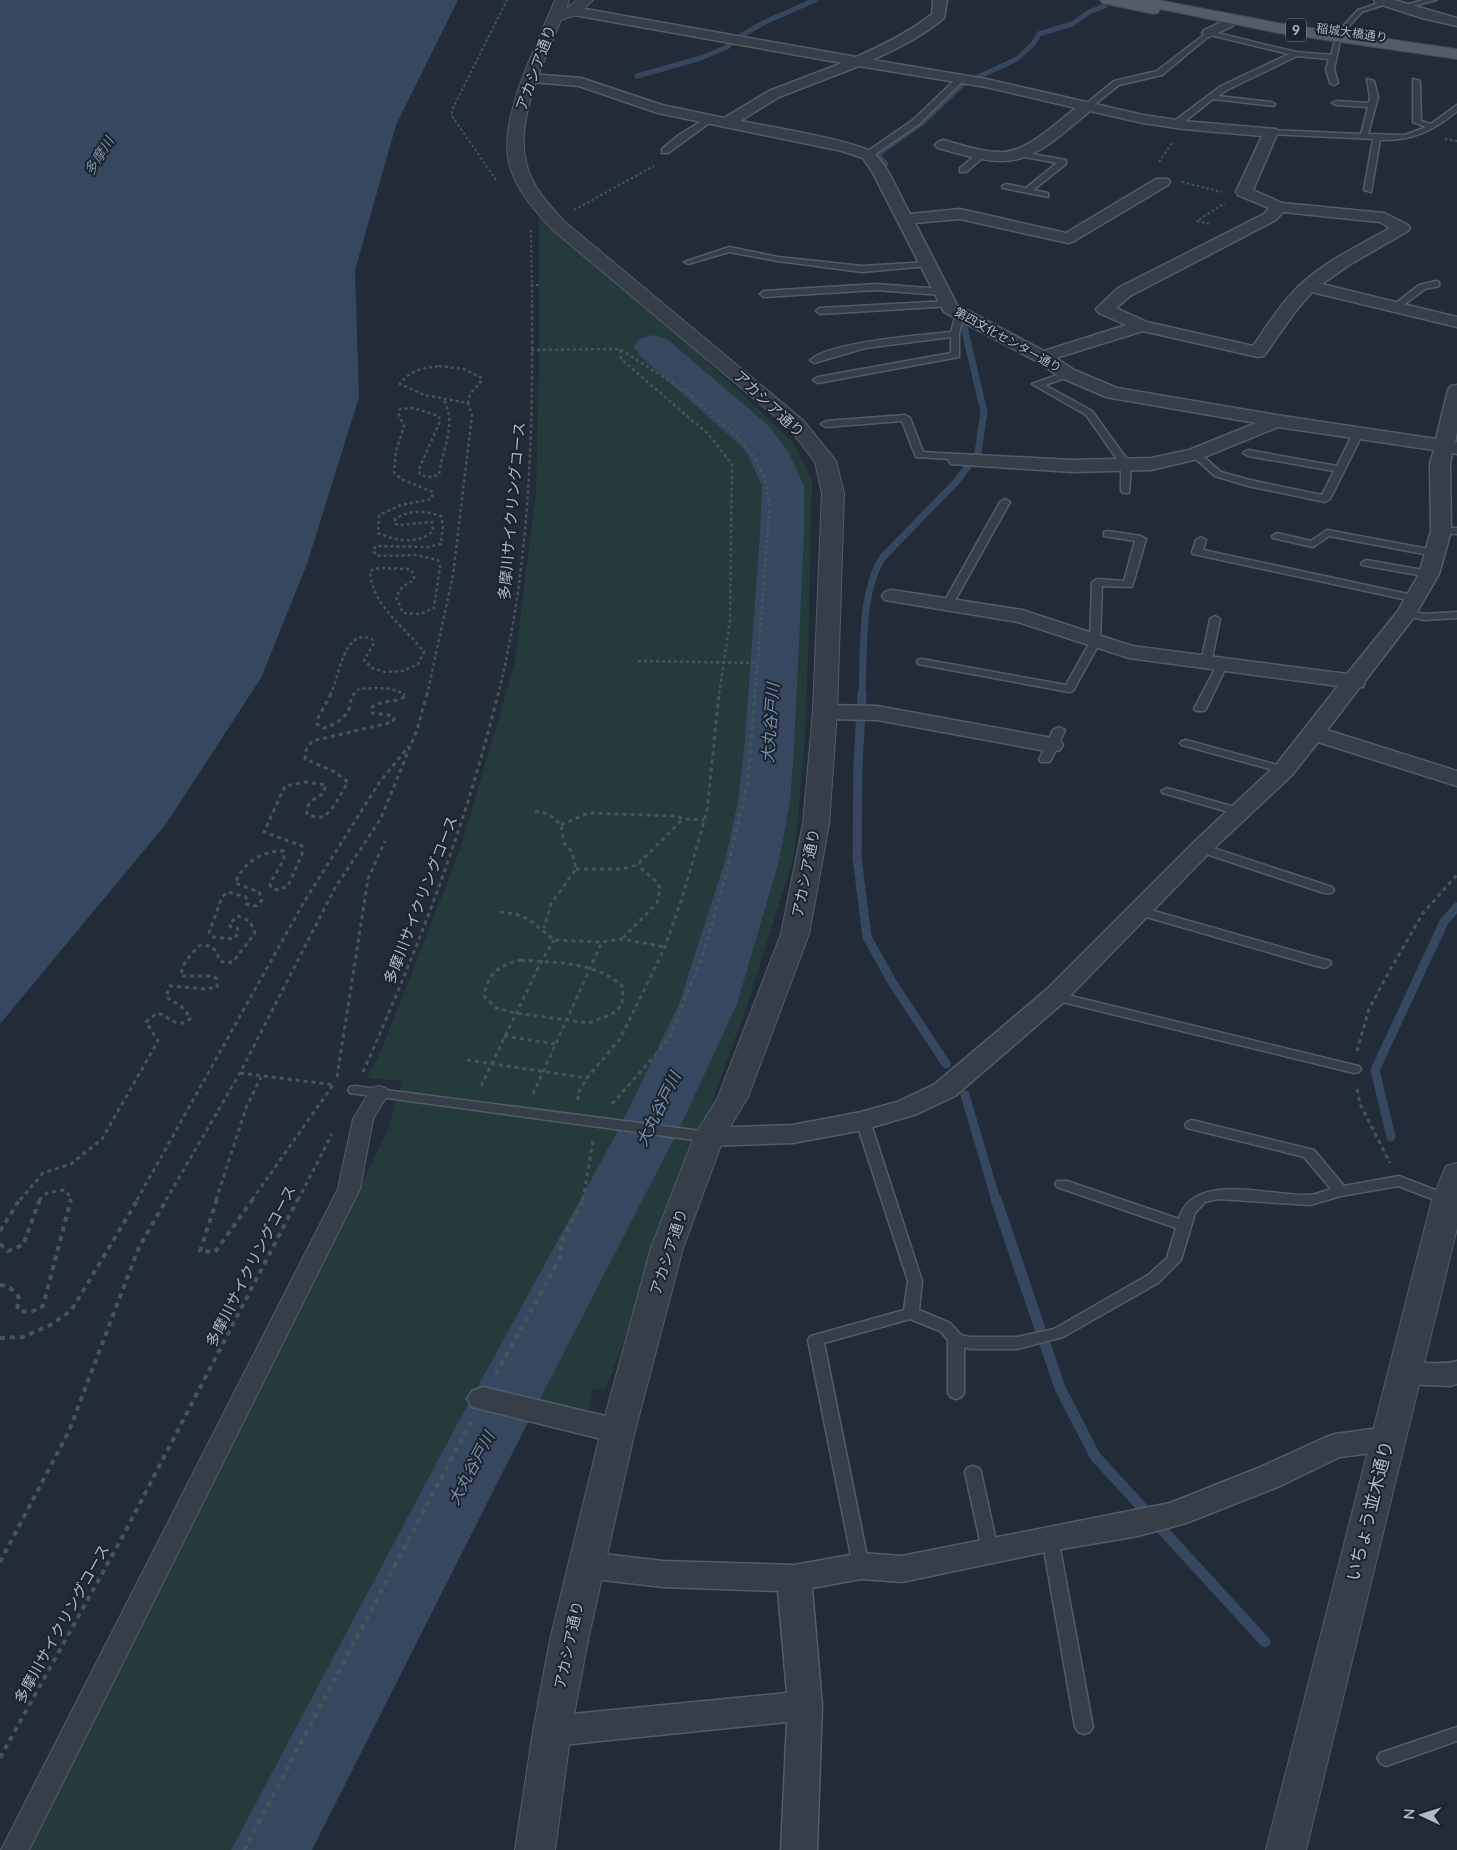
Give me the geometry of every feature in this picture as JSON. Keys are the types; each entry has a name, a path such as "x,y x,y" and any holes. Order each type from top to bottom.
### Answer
{"main road":[{"path":"1107,0 1228,23 1278,28"},
{"name":"9","path":"1136,0 1278,28 1439,36"},
{"name":"稲城大橋通り","path":"1159,0 1361,36 1457,47"},
{"name":"稲城大橋通り","path":"1180,0 1309,23 1457,43"},
{"name":"9","path":"1200,0 1457,54"}],"street":[{"path":"564,9 586,0"},
{"path":"716,122 774,94 858,62 892,46 939,15 940,0"},
{"path":"1384,1 1457,22"},
{"path":"564,9 961,79 1086,107 1180,125 1271,132 1244,192 1279,207 1384,218 1402,228 1327,272 1309,286 1283,316 1258,352 1142,326 1105,309 1124,292 1238,232 1270,218 1279,207"},
{"name":"アカシア通り","path":"535,1850 552,1731 586,1565 618,1431 667,1248 709,1137 733,1097 795,934 835,712 832,493 825,461 796,424 766,397 559,226 538,203 524,181 517,161 515,137 518,114 532,78 564,9"},
{"path":"1210,33 1228,23"},
{"path":"532,78 581,82 606,89 658,109 846,148 868,155"},
{"path":"943,145 1004,156 1018,153 1039,142 1086,107"},
{"name":"第四文化センター通り","path":"868,155 882,173 950,303 1068,374 1112,393 1276,421 1451,447"},
{"path":"904,218 960,214 1068,238 1162,182"},
{"path":"1309,286 1457,322"},
{"path":"1042,358 1142,326"},
{"path":"709,1137 793,1134 863,1120 907,1108 945,1090 1055,996 1201,848 1242,812 1284,770 1355,682 1412,606 1440,547 1440,464 1451,447 1457,390"},
{"path":"958,460 1072,466 1152,464 1195,454 1276,421"},
{"path":"892,596 1022,616 1129,652 1355,682"},
{"path":"835,712 877,713 1052,745"},
{"path":"1314,733 1457,779"},
{"path":"15,1850 349,1189 363,1119 379,1092"},
{"name":"いちょう並木通り","path":"1286,1850 1452,1186"},
{"path":"1404,1373 1450,1375 1457,1372"},
{"path":"491,1401 618,1431"},
{"path":"586,1565 663,1574 794,1578 861,1566 902,1569 1050,1538 1138,1523 1175,1514 1269,1477 1335,1446 1388,1439"},
{"path":"794,1578 805,1706 799,1850"},
{"path":"552,1731 805,1706"}],"lane":[{"path":"1400,7 1432,0"},
{"path":"1334,83 1330,69 1343,31 1360,11 1384,1"},
{"path":"1086,107 1117,84 1159,73 1210,33 1296,54 1334,57"},
{"path":"1180,125 1224,88 1296,54"},
{"path":"868,155 916,122 961,79"},
{"path":"1364,136 1374,97 1370,81"},
{"path":"1416,81 1417,122 1431,126"},
{"path":"1211,97 1271,104"},
{"path":"1336,103 1372,105"},
{"path":"1271,132 1377,138 1408,136 1421,133 1431,126 1440,123 1457,108"},
{"path":"665,151 682,137 716,122"},
{"path":"1368,190 1377,138"},
{"path":"963,170 984,153"},
{"path":"1018,153 1063,162 1027,191"},
{"path":"1006,186 1045,194"},
{"path":"688,262 729,249 778,259 862,269 929,264"},
{"path":"1395,307 1422,287 1436,284"},
{"path":"764,294 876,287 950,303"},
{"path":"820,311 950,303"},
{"path":"818,380 956,355 950,303"},
{"path":"814,360 830,353 855,348 955,334"},
{"path":"1068,374 1037,384 1089,413 1126,465 1126,491"},
{"path":"826,424 905,418 919,455 953,456 958,460"},
{"path":"1195,454 1218,474 1248,483 1325,499 1358,433"},
{"path":"1248,454 1340,469"},
{"path":"948,604 1005,502"},
{"path":"922,662 1069,689 1095,642 1097,582 1128,585 1142,539 1108,534"},
{"path":"1277,536 1312,544 1326,534 1440,547"},
{"path":"1201,540 1197,552 1412,606 1424,617 1457,615"},
{"path":"1366,563 1440,547"},
{"path":"1200,708 1214,664 1215,619"},
{"path":"1186,743 1284,770"},
{"path":"1167,791 1242,812"},
{"path":"1201,848 1328,890"},
{"path":"1140,911 1325,964"},
{"path":"1055,996 1354,1069"},
{"path":"355,1090 597,1120 709,1137"},
{"path":"863,1120 915,1281 911,1313"},
{"path":"1192,1125 1309,1153 1341,1192"},
{"path":"861,1566 816,1340 911,1313 945,1327 956,1339 970,1343 1017,1343 1058,1333 1153,1279 1174,1260 1188,1211 1200,1199 1218,1194 1310,1200 1399,1181 1452,1186"},
{"path":"1062,1184 1184,1226"},
{"path":"956,1339 956,1393"},
{"path":"973,1472 990,1550"},
{"path":"1050,1538 1084,1727"},
{"path":"1386,1758 1457,1734"}],"path":[{"path":"501,186 452,116 452,110 507,0"},
{"path":"1156,166 1180,125"},
{"path":"574,210 658,163 665,151"},
{"path":"1179,181 1224,192"},
{"path":"1226,202 1197,221 1238,232"},
{"name":"多摩川サイクリングコース","path":"355,1090 402,986 464,821 502,678 517,606 524,541 531,427 531,228"},
{"path":"531,285 541,285"},
{"path":"244,1850 491,1401 560,1258 560,1242 583,1203 597,1120 669,1039 702,957 725,879 748,781 770,504 764,476 742,441 718,418 691,395 620,349 532,350"},
{"path":"578,1102 578,1092 587,1078 620,1039 665,948 708,801 723,661 730,620 732,464 708,434 621,359 620,349"},
{"path":"0,1562 69,1431 139,1247 240,1073 335,888 381,818 412,742 430,688 453,575 472,415 468,403 468,395 472,389 480,384 482,378 478,372 469,369 425,368 411,371 402,377 400,384 407,389 429,397 468,403"},
{"path":"0,1231 24,1193 43,1173 71,1164 102,1139 158,1041 146,1022 156,1013 166,1015 177,1024 185,1023 191,1018 182,1006 166,997 170,986 189,986 211,990 217,987 217,979 213,976 181,976 180,972 192,953 200,945 208,944 214,946 218,952 219,960 226,963 233,962 255,933 252,922 246,917 238,916 229,924 230,927 237,928 239,932 234,939 213,937 209,933 222,896 228,892 246,897 246,904 250,906 256,906 262,900 259,892 235,882 237,877 253,858 273,850 284,851 284,859 270,884 271,888 278,890 288,886 302,854 302,846 264,832 285,786 299,781 326,785 323,794 311,800 306,808 306,814 324,817 334,806 348,782 335,772 305,759 306,750 312,741 393,722 394,718 388,714 372,713 371,708 375,704 399,701 406,696 400,690 374,688 359,689 350,699 351,706 347,713 338,722 324,728 317,724 318,718 335,687 348,646 355,638 365,636 372,639 374,644 364,660 372,668 385,672 404,671 418,664 424,652 416,639 383,609 369,580 370,571 379,568 409,570 414,574 414,580 402,587 396,597 398,606 404,613 415,615 426,615 434,608 440,567 438,560 416,555 381,556 376,555 373,551 376,546 425,547 441,544 443,525 441,516 429,512 403,513 395,519 395,524 402,526 424,520 432,522 433,531 427,537 413,539 386,538 378,533 377,527 379,515 389,509 432,499 433,492 401,479 394,472 398,444 404,431 403,420 399,415 400,409 413,408 438,416 440,422 419,469 420,475 429,477 439,475 440,459 447,444 450,420 450,411 444,400"},
{"path":"638,661 757,663"},
{"path":"0,1338 23,1337 50,1326 71,1311 115,1239 304,902 378,783 412,742"},
{"path":"535,811 549,814 561,826 564,843 572,852 576,869 551,904 544,928"},
{"path":"561,826 588,813 676,816 704,820"},
{"path":"576,869 622,868 637,865 683,818"},
{"path":"261,1077 246,1108 200,1251 215,1252 334,1084 339,1073 368,879 385,841"},
{"path":"622,939 657,902 660,888 637,865"},
{"path":"1399,1181 1360,1104 1354,1069 1356,1052 1369,1009 1423,913 1457,875"},
{"path":"500,912 514,912 544,928 554,940 602,942 622,939 665,948"},
{"path":"478,1091 541,962 554,940"},
{"path":"532,1097 602,942"},
{"path":"521,960 541,962 591,968 612,976 623,987 622,1005 612,1014 602,1019 589,1022 565,1021 496,1008 484,996 485,981 490,975 509,962 521,960"},
{"path":"504,1036 556,1044"},
{"path":"467,1060 587,1078"},
{"path":"240,1073 261,1077 334,1084"},
{"name":"多摩川サイクリングコース","path":"0,1758 142,1501 332,1133"},
{"path":"0,1244 8,1251 24,1245 30,1230 34,1208 41,1196 52,1190 64,1190 71,1197 53,1274 43,1306 34,1312 25,1313 17,1309 19,1298 14,1290 0,1285"}],"green space":[{"path":"539,216 693,348 792,441 812,481 804,754 794,856 747,1006 606,1389 593,1389 588,1412 499,1396 419,1541 255,1850 29,1850 323,1266 389,1127 402,1081 367,1078 382,1049 461,847 515,663 536,493 539,367"}],"water":[{"name":"多摩川","path":"0,0 458,0 396,125 355,270 359,397 307,564 261,678 166,824 0,1024"}],"waterway":[{"path":"637,76 701,58 727,47 742,35 765,22 815,0"},
{"path":"886,164 878,156 881,152 922,123 963,84 1017,59 1033,44 1039,34 1072,24 1089,12 1105,6"},
{"path":"862,695 863,642 867,605 870,587 876,571 883,557 956,482 978,453 984,412 964,327"},
{"name":"大丸谷戸川","path":"271,1850 488,1432 651,1125 708,1004 752,861 764,801 769,750 782,534 783,486 768,453 755,436 653,347"},
{"path":"862,694 858,765 857,857 867,937 892,982 946,1064"},
{"path":"1391,1137 1375,1070 1444,922 1457,907"},
{"path":"965,1095 996,1200"},
{"path":"996,1199 1060,1388 1095,1456 1265,1642"}]}
